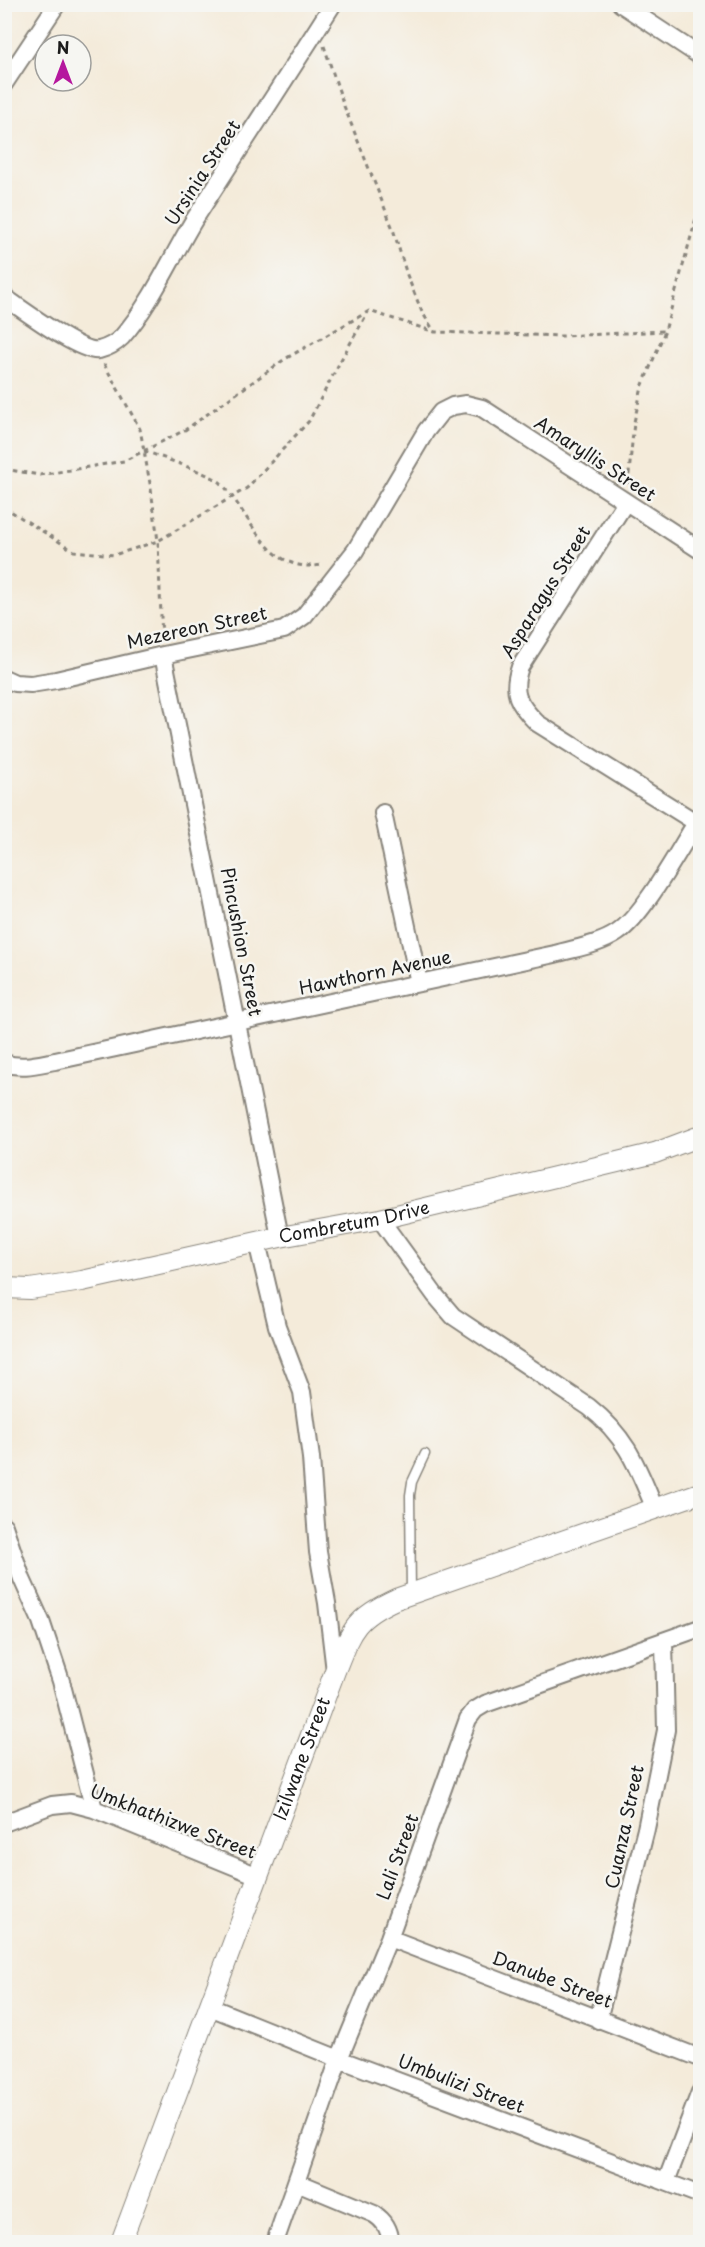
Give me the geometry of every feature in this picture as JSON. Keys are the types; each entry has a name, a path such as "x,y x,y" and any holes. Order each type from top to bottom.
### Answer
{"street":[{"path":"4,84 57,4"},
{"name":"Ursinia Street","path":"96,351 120,339 134,321 194,221 333,4"},
{"path":"621,4 700,56"},
{"path":"4,297 70,341 96,351"},
{"name":"Amaryllis Street","path":"466,404 482,408 700,550"},
{"name":"Mezereon Street","path":"4,678 15,683 31,684 284,630 304,616 355,551 426,431 441,412 453,406 466,404"},
{"name":"Asparagus Street","path":"625,502 520,667 515,690 525,711 537,723 698,824"},
{"name":"Pincushion Street","path":"163,654 280,1237"},
{"path":"383,813 418,983"},
{"name":"Hawthorn Avenue","path":"4,1063 30,1066 555,954 605,940 619,932 657,885 698,824"},
{"name":"Combretum Drive","path":"4,1288 30,1289 82,1281 280,1237 380,1219 655,1153 700,1136"},
{"path":"380,1219 453,1316 609,1423 634,1459 655,1509"},
{"path":"257,1242 277,1326 302,1392 311,1458 318,1552 327,1603 334,1671"},
{"name":"Izilwane Street","path":"121,2242 334,1671 348,1638 358,1623 372,1610 411,1593 700,1493"},
{"path":"4,1526 21,1579 41,1621 61,1681 94,1809"},
{"path":"4,1576 21,1579"},
{"name":"Lali Street","path":"274,2242 339,2059 389,1938 462,1735 474,1710 700,1628"},
{"name":"Cuanza Street","path":"598,2020 646,1829 666,1730 664,1641"},
{"name":"Umkhathizwe Street","path":"4,1823 52,1805 72,1803 94,1809 258,1876"},
{"name":"Danube Street","path":"389,1938 700,2058"},
{"name":"Umbulizi Street","path":"210,2007 339,2059 700,2195"},
{"path":"666,2182 700,2092"},
{"path":"297,2182 374,2214 388,2228 391,2242"}],"lane":[{"path":"411,1593 410,1495 412,1482 424,1454"}],"path":[{"path":"318,28 344,106 393,229 407,274 422,312 435,332"},
{"path":"625,502 634,422 642,387 665,331 698,211 700,181"},
{"path":"4,507 74,551 114,555 158,541 247,488 309,421 369,311"},
{"path":"4,469 40,475 124,461 185,430 285,359 369,311 435,332 563,336 665,331"},
{"path":"96,351 114,378 140,429 158,541 163,654"},
{"path":"144,451 220,481 263,541 285,561 312,567 322,565"}]}
